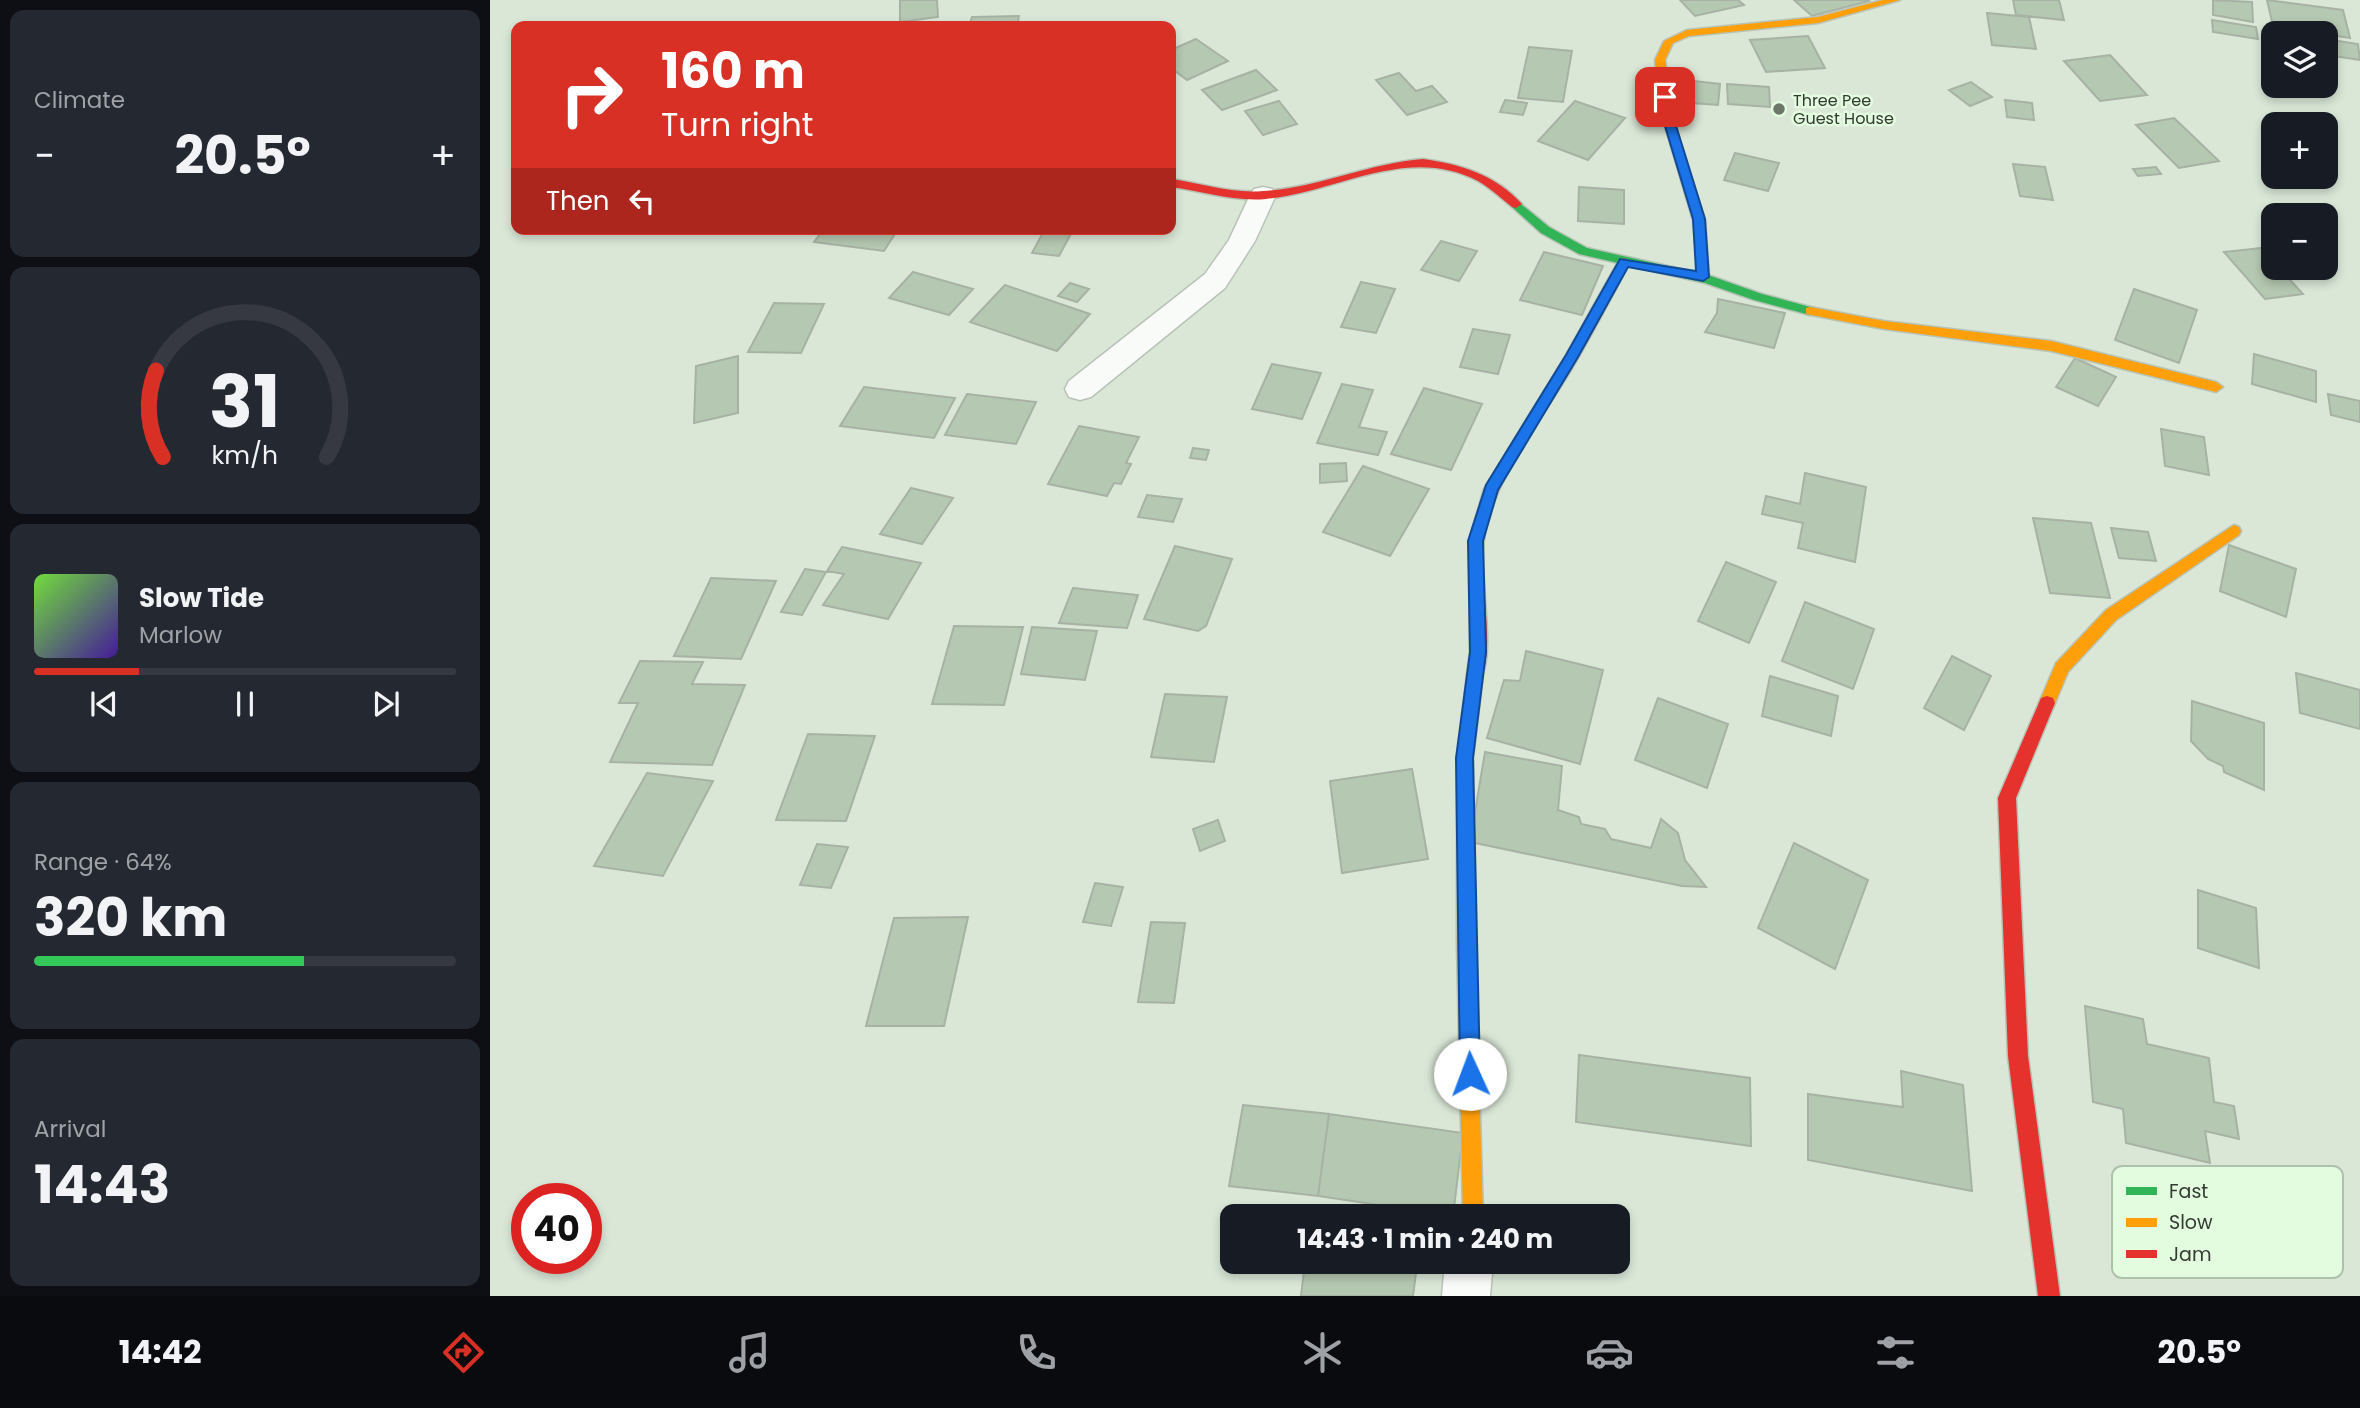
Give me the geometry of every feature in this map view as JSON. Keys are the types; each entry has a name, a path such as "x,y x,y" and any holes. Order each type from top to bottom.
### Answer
{"street":[{"path":"1703,277 1699,219 1667,116 1660,60 1669,41 1688,33 1811,22 1847,16 1895,0"},
{"path":"1176,184 1229,194 1263,195 1291,190 1370,167 1442,163 1474,170 1500,187 1548,234 1580,250 1624,262 1703,277 1758,297 1860,321 2052,346 2138,365 2216,387"},
{"path":"1080,389 1215,281 1242,241 1263,195"},
{"path":"1473,1204 1466,943 1465,758 1478,652 1476,541 1491,489 1572,357 1624,262"},
{"path":"2049,1296 2018,1056 2007,798 2062,668 2112,615 2234,531"},
{"path":"1466,1296 1468,1274"}],"building":[{"path":"900,0 937,0 938,17 900,21"},
{"path":"1680,0 1738,0 1744,5 1695,16"},
{"path":"1794,0 1867,0 1869,1 1812,16"},
{"path":"2013,0 2059,0 2064,20 2016,15"},
{"path":"2213,0 2252,2 2253,22 2213,15"},
{"path":"2267,0 2343,10 2350,38 2338,36 2338,21 2272,21"},
{"path":"1987,13 2029,17 2036,49 1992,45"},
{"path":"1019,16 1018,21 971,21 972,17"},
{"path":"2212,20 2256,27 2258,39 2213,32"},
{"path":"1808,36 1825,68 1766,72 1750,40"},
{"path":"1196,39 1228,61 1187,80 1176,72 1176,48"},
{"path":"2338,41 2358,44 2360,60 2338,57"},
{"path":"1529,47 1572,51 1563,102 1518,98"},
{"path":"2110,55 2147,95 2100,101 2064,61"},
{"path":"1256,70 1277,90 1222,110 1202,90"},
{"path":"1399,73 1416,91 1432,86 1447,102 1407,115 1376,80"},
{"path":"1694,81 1720,84 1718,105 1691,103"},
{"path":"1971,82 1992,97 1970,106 1949,90"},
{"path":"1727,84 1769,87 1770,107 1728,104"},
{"path":"1505,100 1527,103 1523,115 1500,112"},
{"path":"2005,100 2032,103 2034,120 2007,117"},
{"path":"1279,101 1297,124 1263,135 1245,111"},
{"path":"1575,101 1625,118 1588,160 1538,141"},
{"path":"2174,118 2219,161 2179,168 2136,125"},
{"path":"1735,153 1779,163 1768,191 1724,180"},
{"path":"2013,164 2045,167 2053,200 2020,196"},
{"path":"2156,167 2161,174 2138,176 2133,169"},
{"path":"1579,187 1624,190 1624,224 1578,221"},
{"path":"819,235 894,235 884,251 814,242"},
{"path":"1042,235 1070,235 1059,256 1032,253"},
{"path":"1441,241 1477,251 1459,281 1421,270"},
{"path":"2261,248 2261,280 2290,280 2303,294 2265,299 2224,252"},
{"path":"1544,252 1603,266 1582,315 1520,300"},
{"path":"913,272 973,289 949,315 889,298"},
{"path":"1361,282 1395,289 1376,333 1341,327"},
{"path":"1070,283 1089,289 1077,302 1058,296"},
{"path":"1005,285 1090,314 1057,351 970,322"},
{"path":"2134,289 2197,310 2179,363 2115,340"},
{"path":"1718,299 1785,313 1774,348 1705,332 1717,313"},
{"path":"774,303 824,304 801,353 748,352"},
{"path":"1473,329 1510,335 1498,374 1460,367"},
{"path":"2254,354 2316,371 2316,402 2252,384"},
{"path":"738,356 738,413 694,423 696,366"},
{"path":"2075,358 2116,377 2098,406 2056,387"},
{"path":"1272,364 1321,373 1302,419 1252,409"},
{"path":"1342,384 1373,390 1359,427 1387,432 1378,455 1317,443"},
{"path":"864,387 955,398 934,438 840,426"},
{"path":"1424,388 1482,404 1451,470 1391,454"},
{"path":"967,394 1036,402 1016,444 945,435"},
{"path":"2328,394 2360,401 2360,422 2331,415"},
{"path":"1079,426 1139,437 1126,463 1131,464 1121,484 1114,483 1107,496 1048,484"},
{"path":"2161,429 2204,437 2209,475 2165,466"},
{"path":"1193,448 1209,450 1206,460 1190,458"},
{"path":"1346,463 1347,481 1320,483 1320,464"},
{"path":"1363,466 1429,489 1390,556 1323,532"},
{"path":"1805,473 1866,487 1855,562 1798,548 1803,523 1762,514 1766,496 1800,504"},
{"path":"911,488 953,498 922,544 880,534"},
{"path":"1147,495 1182,499 1173,522 1138,517"},
{"path":"2033,518 2091,523 2110,598 2050,593"},
{"path":"2111,528 2148,532 2156,561 2119,558"},
{"path":"2229,545 2296,569 2286,617 2220,591"},
{"path":"1175,546 1232,559 1206,626 1198,631 1144,619"},
{"path":"842,547 921,563 888,619 823,605 844,574 827,571"},
{"path":"1726,562 1776,582 1749,643 1698,621"},
{"path":"805,569 826,572 802,615 781,612"},
{"path":"711,578 776,581 741,659 674,656"},
{"path":"1073,588 1138,595 1127,628 1059,623"},
{"path":"1805,602 1874,629 1853,689 1782,661"},
{"path":"954,626 1023,627 1004,705 932,704"},
{"path":"1032,627 1097,631 1085,680 1021,674"},
{"path":"1526,651 1603,670 1580,764 1487,738 1504,680 1520,681"},
{"path":"1952,656 1991,676 1964,730 1924,708"},
{"path":"640,661 703,662 692,684 745,685 712,765 610,762 638,703 619,703"},
{"path":"2296,673 2360,690 2360,729 2300,713"},
{"path":"1770,676 1838,696 1831,736 1762,716"},
{"path":"1165,694 1227,697 1214,762 1151,757"},
{"path":"1658,698 1728,724 1707,788 1635,760"},
{"path":"2192,701 2264,723 2264,790 2224,772 2223,766 2208,759 2191,741"},
{"path":"808,734 875,736 846,821 776,820"},
{"path":"1485,752 1562,766 1558,810 1579,817 1581,824 1605,829 1611,839 1651,848 1661,819 1678,833 1685,860 1706,887 1682,886 1470,842"},
{"path":"1412,769 1428,859 1342,873 1330,781"},
{"path":"647,773 713,781 663,876 594,866"},
{"path":"1218,820 1225,841 1200,851 1193,829"},
{"path":"1794,843 1868,880 1835,969 1758,928"},
{"path":"817,844 848,847 831,888 800,885"},
{"path":"1095,883 1123,887 1111,926 1083,922"},
{"path":"2198,890 2256,908 2259,968 2198,948"},
{"path":"968,917 944,1026 866,1026 894,918"},
{"path":"1151,922 1185,923 1174,1003 1138,1002"},
{"path":"2085,1006 2143,1019 2147,1044 2209,1058 2214,1102 2234,1106 2239,1139 2205,1131 2210,1163 2126,1143 2123,1109 2093,1102"},
{"path":"1579,1055 1750,1078 1751,1146 1576,1122"},
{"path":"1901,1071 1963,1085 1972,1191 1808,1160 1808,1094 1903,1107"},
{"path":"1243,1105 1329,1114 1318,1196 1229,1186"},
{"path":"1329,1114 1463,1133 1454,1204 1372,1204 1318,1196"},
{"path":"1304,1274 1416,1274 1413,1296 1301,1296"}],"traffic: fast":[{"path":"1516,204 1545,230 1583,251 1708,279 1758,297 1810,311"}],"traffic: slow":[{"path":"1703,277 1699,220 1667,116 1660,60 1669,41 1687,33 1818,20 1895,0"},
{"path":"1810,311 1884,325 2051,346 2216,387"},
{"path":"2047,703 2062,668 2111,615 2234,531"},
{"path":"1473,1204 1466,943 1465,758 1475,674"}],"traffic: jam":[{"path":"1176,183 1230,193 1266,195 1301,189 1394,165 1423,162 1453,166 1483,179 1516,204"},
{"path":"1475,674 1478,652 1476,541 1491,489 1572,357 1624,262"},
{"path":"2047,703 2007,798 2018,1056 2049,1296"}],"place":[{"name":"Three Pee Guest House","path":"1779,109"}],"route":[{"path":"1470,1074 1465,758 1478,652 1476,541 1491,489 1572,357 1624,262 1703,277 1699,219 1667,116 1665,97"}]}
